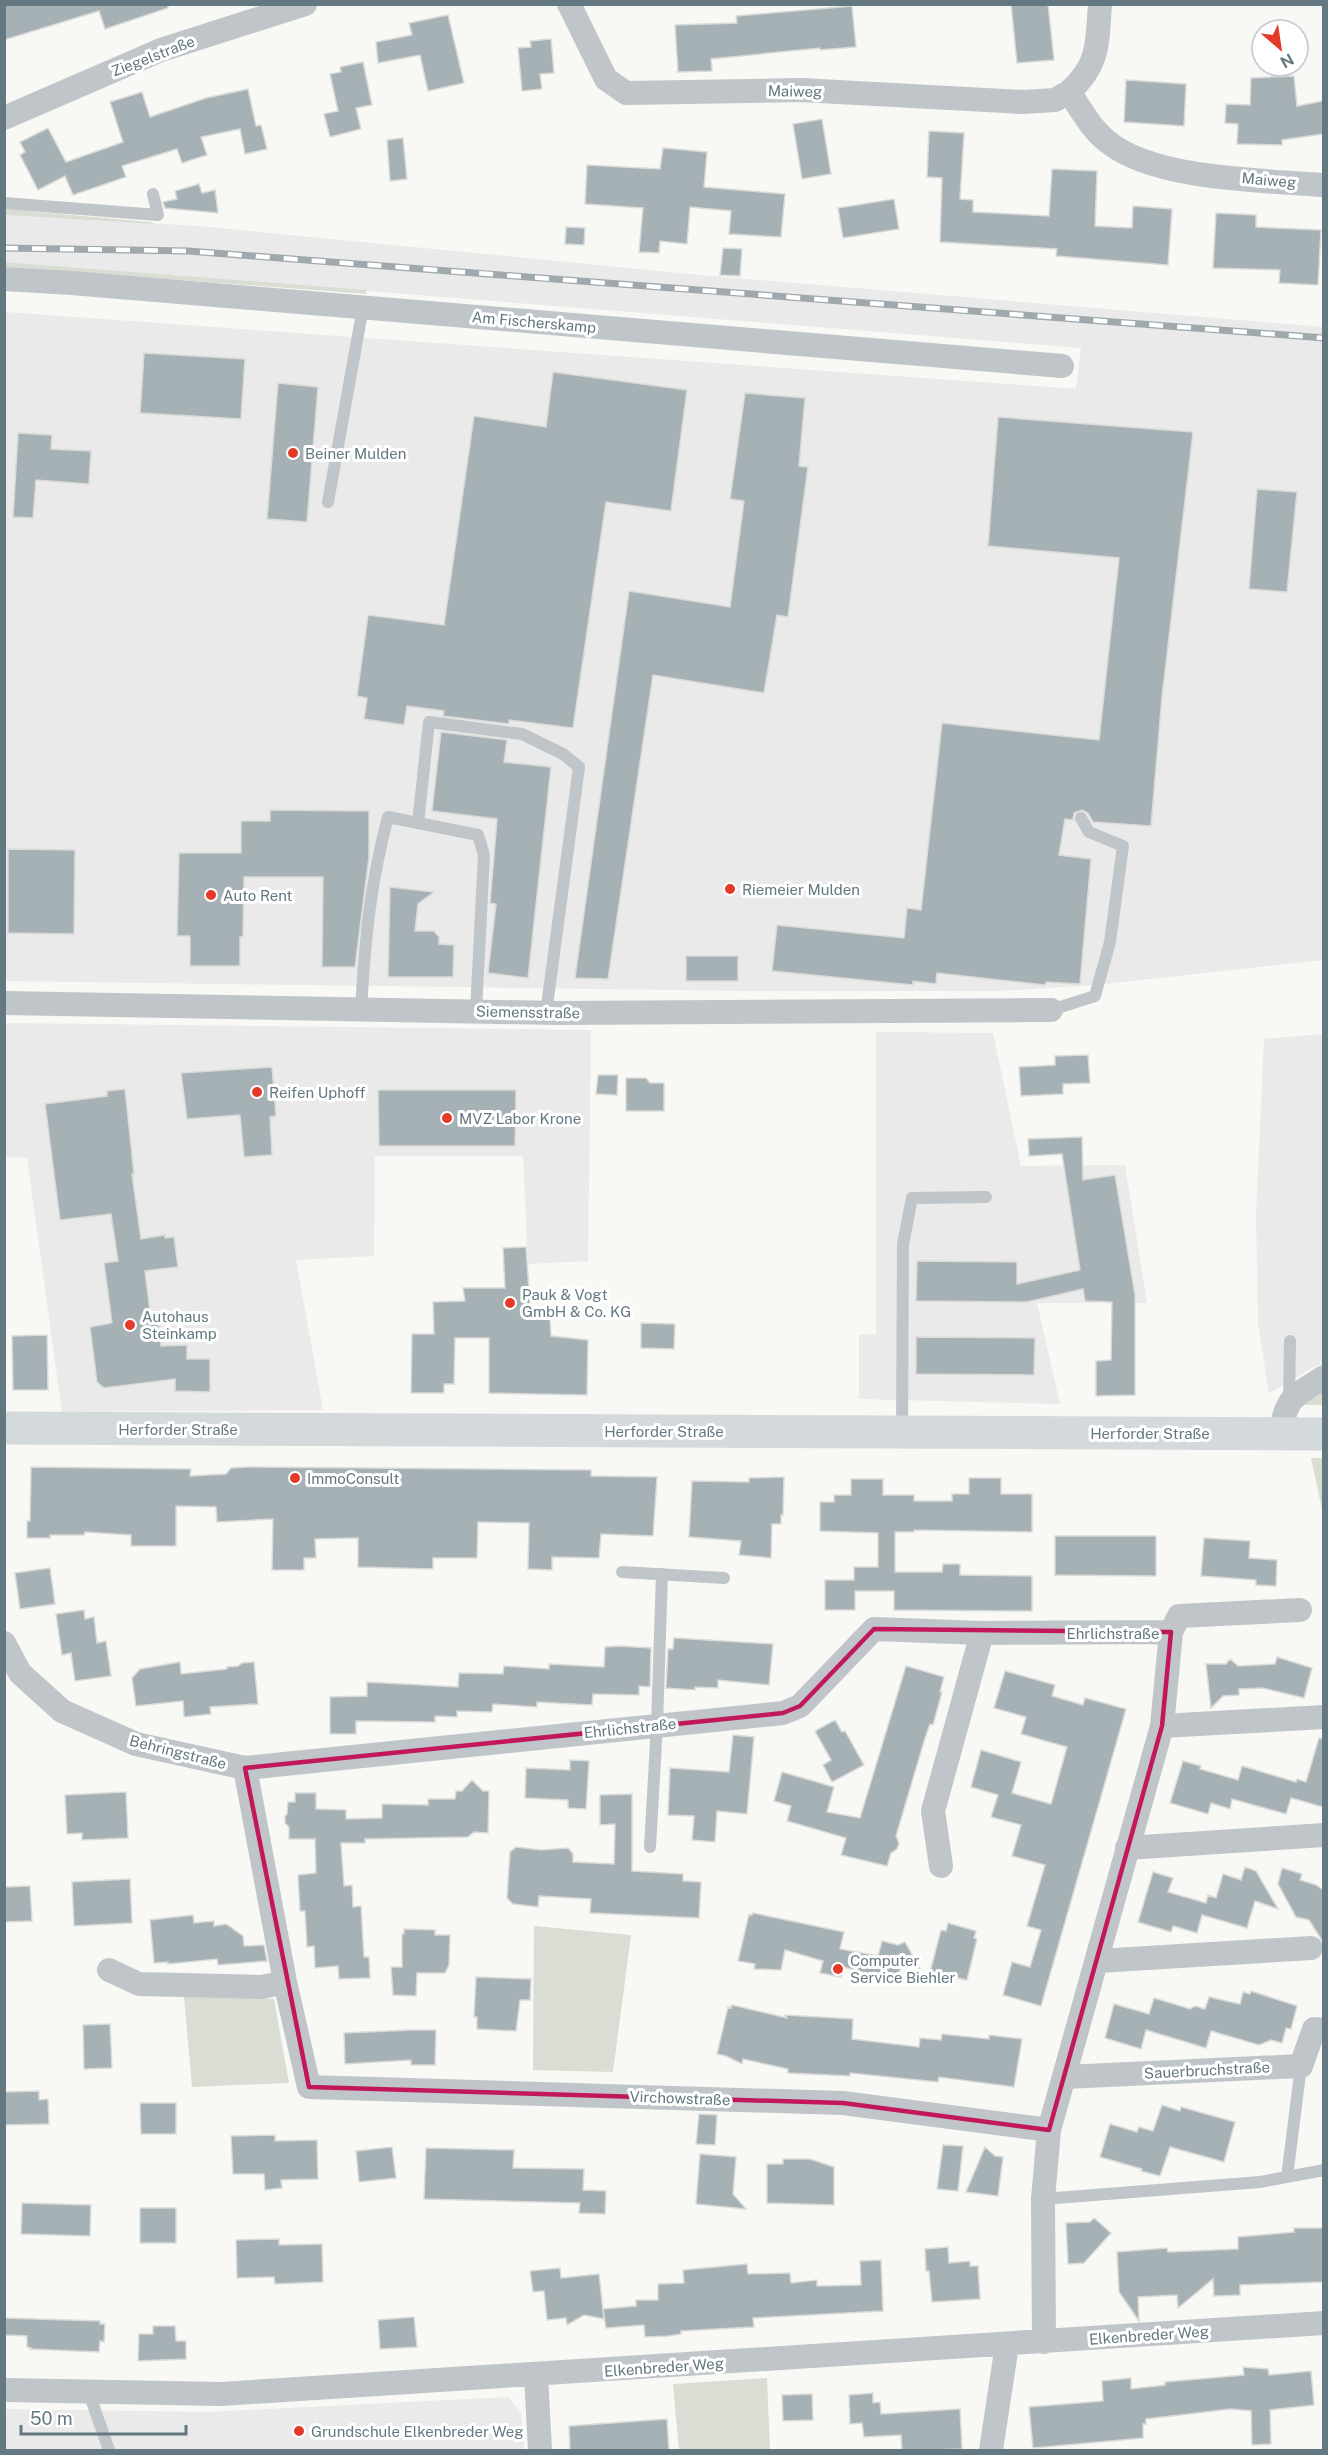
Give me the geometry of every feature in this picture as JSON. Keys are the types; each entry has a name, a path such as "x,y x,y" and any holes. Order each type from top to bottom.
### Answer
{"main road":[{"name":"Herforder Straße","path":"4,1428 1323,1434"}],"street":[{"name":"Ziegelstraße","path":"4,118 160,50 280,9 305,4"},
{"name":"Maiweg","path":"569,4 606,79 626,93 801,90 1023,102 1055,100 1069,92 1092,126 1108,143 1141,160 1179,171 1321,185"},
{"path":"1069,92 1084,78 1096,55 1100,4"},
{"name":"Am Fischerskamp","path":"4,279 1062,366"},
{"name":"Siemensstraße","path":"4,1003 546,1013 1051,1010"},
{"path":"1281,1434 1289,1400 1323,1377"},
{"path":"1044,2342 1043,2199 1049,2130 1162,1726 1171,1632 1179,1616 1300,1610"},
{"name":"Ehrlichstraße","path":"245,1768 783,1713 800,1706 874,1629 982,1633 1171,1632"},
{"path":"941,1866 933,1811 982,1633"},
{"name":"Behringstraße","path":"4,1643 20,1673 62,1711 136,1744 245,1768 285,1982 309,2088"},
{"path":"1162,1726 1323,1717"},
{"path":"1127,1848 1323,1835"},
{"path":"1098,1961 1311,1948"},
{"path":"109,1970 139,1984 262,1988 285,1982"},
{"path":"1301,2066 1314,2029 1323,2030"},
{"name":"Sauerbruchstraße","path":"1065,2077 1301,2066"},
{"name":"Virchowstraße","path":"309,2088 843,2103 1049,2130"},
{"name":"Elkenbreder Weg","path":"4,2390 221,2394 1323,2323"},
{"path":"992,2451 1007,2344"},
{"path":"536,2375 540,2451"}],"lane":[{"path":"4,202 158,215 153,194"},
{"path":"328,502 363,307"},
{"path":"418,823 429,722 522,734 563,754 579,767 546,1013"},
{"path":"361,1009 366,920 376,860 388,817 478,835 484,855 476,1011"},
{"path":"1051,1010 1095,996 1110,942 1123,846 1089,832 1081,818"},
{"path":"902,1432 903,1244 912,1198 986,1197"},
{"path":"1289,1400 1290,1341"},
{"path":"622,1572 724,1578"},
{"path":"650,1847 662,1574"},
{"path":"1287,2177 1301,2066"},
{"path":"1043,2199 1260,2182 1323,2170"},
{"path":"89,2393 109,2451"}],"highlighted area":[{"path":"874,1629 1171,1632 1162,1726 1049,2130 843,2103 309,2087 245,1768 783,1713 800,1706"}],"shaded area":[{"path":"5,209 150,222 155,224 5,215"},
{"path":"4,215 199,226 710,276 1323,327 1323,960 1095,985 999,991 747,991 5,981 5,312 1076,389 1081,348 5,262"},
{"path":"4,262 366,290 366,294 5,267"},
{"path":"5,1023 591,1030 588,1261 528,1264 523,1156 375,1156 374,1256 296,1260 323,1410 62,1412 27,1158 5,1157"},
{"path":"876,1032 993,1033 1021,1166 1125,1165 1147,1303 1037,1303 1060,1404 859,1399 859,1335 876,1334"},
{"path":"1323,1034 1323,1362 1269,1393 1258,1324 1256,1215 1264,1039"},
{"path":"1323,1372 1323,1405 1299,1405"},
{"path":"1311,1458 1323,1458 1323,1514"},
{"path":"534,1926 631,1935 613,2072 533,2070"},
{"path":"184,1996 274,1999 289,2083 192,2087"},
{"path":"767,2378 770,2450 679,2450 673,2384"},
{"name":"Grundschule Elkenbreder Weg","path":"508,2397 521,2412 524,2450 5,2450 5,2409 207,2412"}],"building":[{"path":"4,4 168,4 168,8 105,29 99,11 4,40"},
{"path":"1011,4 1048,4 1054,60 1017,63"},
{"path":"852,6 856,47 820,50 820,48 711,59 712,71 678,72 675,25 737,23 736,16"},
{"path":"448,15 464,83 428,91 420,55 378,63 376,42 412,35 409,23"},
{"path":"551,39 554,73 540,74 542,89 522,91 518,48 531,47 530,41"},
{"path":"363,62 372,105 356,108 361,129 330,137 324,114 338,111 330,74 341,72 340,67"},
{"path":"1251,78 1294,78 1297,106 1323,101 1323,134 1282,140 1282,145 1237,144 1238,124 1225,123 1226,104 1250,105"},
{"path":"1126,80 1186,84 1184,126 1124,122"},
{"path":"248,89 256,126 261,125 267,149 245,154 240,129 201,137 207,155 182,163 177,149 122,166 126,177 73,195 65,176 38,190 20,155 25,152 20,142 48,128 66,162 123,142 110,102 142,92 150,117 206,98"},
{"path":"822,119 831,174 802,179 793,124"},
{"path":"929,131 964,133 960,199 973,200 973,212 1049,216 1052,169 1097,171 1095,226 1132,228 1133,206 1172,209 1168,265 1056,256 1057,249 940,242 942,178 927,177"},
{"path":"403,138 407,179 390,181 387,140"},
{"path":"663,148 707,152 704,187 785,194 781,237 729,234 731,211 690,207 687,244 660,241 659,253 639,252 643,208 585,204 587,165 660,169"},
{"path":"199,184 202,193 215,190 218,213 165,208 163,202 177,199 175,191"},
{"path":"894,199 899,229 843,238 838,208"},
{"path":"1216,213 1256,215 1256,227 1321,230 1318,285 1279,283 1280,270 1213,268"},
{"path":"566,227 585,228 584,245 565,244"},
{"path":"723,248 742,249 740,276 720,275"},
{"path":"144,353 245,359 241,419 140,413"},
{"path":"553,372 687,390 671,511 606,502 573,728 509,720 509,724 443,716 444,711 407,706 404,725 364,719 367,698 357,696 368,615 444,625 474,416 546,427"},
{"name":"Beiner Mulden","path":"278,383 318,387 307,522 267,519"},
{"path":"745,393 805,398 799,466 808,467 788,617 777,615 764,693 653,675 608,979 575,978 629,591 730,607 744,501 730,499"},
{"path":"998,417 1193,432 1162,697 1151,826 1093,822 1088,813 1082,810 1074,813 1073,820 1065,819 1059,855 1091,859 1080,984 1046,982 1045,985 937,973 936,984 913,981 913,985 772,971 777,925 904,938 907,908 921,910 942,723 1099,740 1119,558 988,546"},
{"path":"18,433 52,435 51,449 91,451 89,484 36,480 33,518 13,517"},
{"path":"1257,489 1297,492 1287,592 1249,589"},
{"path":"441,732 507,740 504,762 551,767 528,978 488,973 496,904 490,903 497,819 432,811"},
{"path":"270,810 369,811 369,857 355,967 322,967 323,877 244,877 240,966 190,966 190,936 177,936 179,853 241,853 241,821 270,821"},
{"path":"8,849 75,850 74,934 8,933"},
{"path":"390,887 434,892 418,904 415,931 434,931 439,937 439,944 454,945 453,977 388,977"},
{"path":"686,956 738,956 738,981 686,981"},
{"path":"1088,1055 1090,1083 1063,1084 1063,1094 1021,1096 1019,1067 1055,1065 1055,1056"},
{"path":"272,1067 276,1116 270,1117 272,1155 244,1157 240,1115 187,1119 181,1073"},
{"path":"598,1075 618,1075 617,1095 596,1094"},
{"path":"626,1078 646,1078 650,1083 664,1083 664,1111 626,1111"},
{"path":"125,1089 134,1174 132,1174 141,1239 165,1235 165,1238 174,1237 178,1267 145,1271 151,1319 158,1318 161,1346 187,1345 187,1359 210,1359 210,1392 175,1391 175,1379 104,1388 97,1382 90,1327 112,1323 104,1263 118,1261 111,1214 60,1220 45,1104 107,1096 107,1091"},
{"name":"MVZ Labor Krone","path":"378,1090 516,1090 515,1146 379,1146"},
{"path":"1082,1137 1083,1180 1115,1175 1135,1295 1135,1395 1096,1396 1096,1361 1111,1360 1112,1302 1085,1301 1083,1289 1027,1302 916,1301 917,1261 1017,1262 1017,1284 1080,1270 1062,1154 1029,1156 1028,1139"},
{"path":"526,1247 531,1319 550,1317 551,1336 588,1340 587,1395 489,1393 489,1338 455,1338 454,1384 444,1384 444,1393 411,1393 412,1334 434,1334 433,1302 465,1301 463,1288 505,1288 503,1248"},
{"path":"641,1323 675,1324 674,1349 641,1348"},
{"path":"47,1335 48,1390 13,1390 12,1336"},
{"path":"916,1337 1035,1338 1034,1375 916,1374"},
{"path":"31,1467 191,1469 190,1476 226,1474 231,1468 248,1467 591,1470 591,1476 657,1477 653,1536 601,1534 599,1558 552,1557 552,1570 528,1569 529,1523 478,1522 477,1558 433,1558 433,1569 358,1567 358,1538 315,1539 316,1558 304,1558 304,1570 272,1570 273,1519 217,1522 216,1507 176,1506 176,1546 131,1546 131,1535 85,1532 84,1535 27,1538 27,1521 30,1521"},
{"path":"784,1477 783,1515 781,1515 781,1524 772,1524 771,1558 739,1555 741,1541 689,1537 692,1481 749,1482 749,1478"},
{"path":"969,1478 1001,1478 1001,1494 1032,1494 1032,1532 914,1530 914,1532 895,1532 895,1572 942,1572 943,1564 960,1564 960,1575 1032,1576 1032,1611 894,1610 894,1591 855,1591 855,1610 825,1610 825,1580 854,1580 854,1567 878,1567 878,1533 820,1531 820,1502 834,1502 834,1495 851,1495 851,1479 883,1479 883,1495 914,1495 914,1501 952,1501 952,1494 969,1494"},
{"path":"1055,1536 1156,1536 1156,1576 1055,1575"},
{"path":"1204,1538 1250,1541 1249,1558 1277,1560 1276,1586 1256,1585 1256,1580 1201,1576"},
{"path":"50,1568 55,1604 20,1609 15,1573"},
{"path":"84,1610 85,1619 94,1617 97,1643 106,1641 111,1676 75,1681 71,1653 62,1655 56,1614"},
{"path":"674,1638 773,1644 769,1685 718,1680 718,1688 695,1687 695,1690 666,1688 668,1649 673,1649"},
{"path":"605,1647 651,1648 650,1687 639,1686 639,1695 593,1694 592,1705 537,1702 537,1707 493,1704 492,1712 457,1711 457,1717 435,1716 435,1722 356,1721 356,1734 330,1734 330,1697 367,1696 367,1682 458,1687 459,1673 503,1674 504,1666 549,1669 549,1664 604,1667"},
{"path":"1277,1657 1312,1668 1304,1698 1263,1688 1239,1689 1239,1695 1223,1696 1211,1708 1206,1664 1226,1664 1230,1659 1238,1666 1275,1664"},
{"path":"180,1662 181,1674 227,1669 227,1667 238,1666 242,1663 254,1662 258,1704 210,1707 211,1714 184,1717 183,1701 136,1706 132,1678 140,1669"},
{"path":"906,1666 944,1677 933,1725 930,1724 925,1738 896,1836 899,1843 897,1849 891,1853 887,1866 841,1855 846,1838 787,1821 791,1806 774,1801 782,1772 834,1787 827,1812 860,1818"},
{"path":"1005,1671 1055,1685 1052,1696 1083,1705 1085,1698 1126,1709 1041,2006 1003,1995 1012,1962 1030,1967 1041,1930 1027,1926 1045,1865 1012,1856 1021,1825 991,1817 998,1795 971,1787 981,1750 1021,1762 1012,1793 1051,1804 1067,1747 1021,1734 1026,1717 994,1708"},
{"path":"835,1720 842,1732 845,1731 864,1765 832,1782 823,1765 831,1760 815,1731"},
{"path":"733,1735 754,1737 747,1814 717,1811 715,1842 692,1840 694,1816 668,1815 670,1768 729,1772"},
{"path":"1319,1738 1323,1739 1323,1807 1291,1798 1286,1814 1232,1799 1230,1809 1211,1803 1208,1814 1170,1803 1183,1761 1201,1766 1200,1769 1238,1780 1242,1766 1296,1782 1297,1779 1306,1782"},
{"path":"570,1760 589,1761 586,1809 568,1808 568,1800 525,1798 526,1768 570,1770"},
{"path":"472,1780 483,1791 489,1791 488,1833 474,1832 468,1837 365,1839 365,1843 341,1843 344,1886 352,1885 353,1907 361,1906 364,1957 369,1957 370,1978 339,1979 338,1966 315,1968 314,1946 307,1947 305,1911 300,1911 298,1875 316,1873 315,1839 289,1839 289,1827 285,1823 285,1816 288,1802 295,1802 295,1793 316,1793 316,1809 346,1810 346,1819 382,1818 382,1804 428,1805 428,1799 455,1799 456,1791 462,1791"},
{"path":"126,1792 128,1838 82,1840 82,1833 67,1834 65,1795"},
{"path":"632,1794 632,1871 683,1874 683,1881 701,1882 699,1918 590,1913 591,1899 539,1896 538,1907 513,1904 507,1898 510,1852 516,1847 541,1850 568,1848 573,1854 573,1862 614,1864 615,1824 600,1825 600,1795"},
{"path":"1245,1867 1256,1871 1278,1909 1255,1901 1247,1928 1202,1915 1197,1933 1173,1926 1171,1932 1138,1922 1153,1872 1173,1878 1168,1892 1206,1903 1208,1895 1216,1898 1223,1874 1241,1880"},
{"path":"1282,1868 1302,1874 1300,1880 1323,1890 1323,1942 1309,1920 1296,1917 1278,1884"},
{"path":"130,1879 132,1923 74,1926 72,1882"},
{"path":"30,1886 32,1921 4,1922 4,1887"},
{"path":"749,1914 844,1932 840,1949 878,1956 882,1941 898,1945 905,1942 920,1969 902,1964 896,1981 843,1967 841,1977 820,1973 823,1961 785,1950 781,1970 754,1969 755,1964 738,1961"},
{"path":"193,1915 194,1923 214,1921 214,1926 226,1924 243,1936 244,1946 264,1945 267,1961 218,1965 217,1959 168,1964 168,1962 154,1963 150,1920"},
{"path":"948,1923 976,1931 974,1938 977,1939 967,1980 930,1972 941,1930 946,1931"},
{"path":"404,1929 435,1930 435,1935 450,1935 449,1965 445,1973 417,1973 416,1996 393,1995 391,1967 402,1967"},
{"path":"476,1977 531,1979 530,2000 520,2000 516,2031 477,2029 477,2017 474,2017"},
{"path":"1251,1991 1297,2006 1291,2029 1286,2028 1282,2043 1271,2040 1259,2045 1211,2031 1206,2048 1146,2030 1141,2049 1105,2038 1114,2004 1149,2014 1154,1998 1190,2009 1195,2006 1205,2009 1209,1997 1240,2004 1243,1992 1250,1994"},
{"path":"732,2005 787,2018 785,2015 853,2019 852,2039 919,2047 920,2038 941,2040 942,2034 989,2039 989,2035 1022,2039 1014,2087 939,2077 938,2082 850,2073 850,2076 788,2073 788,2069 743,2059 742,2064 717,2054 728,2007 731,2008"},
{"path":"110,2024 112,2068 84,2069 83,2025"},
{"path":"436,2030 435,2065 411,2065 411,2060 345,2064 344,2033"},
{"path":"39,2091 39,2100 48,2099 49,2124 5,2125 4,2092"},
{"path":"140,2103 176,2103 176,2134 141,2134"},
{"path":"1162,2105 1180,2111 1181,2107 1235,2122 1224,2162 1170,2147 1160,2176 1100,2157 1110,2124 1137,2132 1139,2127 1153,2131"},
{"path":"699,2114 717,2115 715,2145 696,2144"},
{"path":"275,2135 275,2141 317,2140 318,2179 281,2180 282,2188 265,2190 264,2174 233,2174 231,2136"},
{"path":"943,2145 963,2146 958,2191 937,2189"},
{"path":"392,2147 396,2178 359,2182 356,2151"},
{"path":"985,2147 995,2156 1003,2157 998,2196 966,2192"},
{"path":"426,2148 514,2150 513,2168 584,2169 583,2190 606,2191 605,2214 579,2213 580,2203 424,2199"},
{"path":"700,2154 736,2157 733,2194 746,2209 696,2204"},
{"path":"783,2159 810,2159 834,2167 834,2205 767,2203 767,2164 783,2164"},
{"path":"22,2203 91,2205 90,2236 21,2234"},
{"path":"140,2208 176,2208 176,2243 140,2243"},
{"path":"1094,2218 1111,2233 1084,2263 1068,2264 1066,2223 1090,2222"},
{"path":"1294,2228 1323,2228 1323,2282 1240,2285 1240,2295 1214,2296 1213,2279 1178,2308 1177,2295 1138,2297 1139,2321 1119,2292 1117,2252 1167,2248 1168,2252 1238,2249 1238,2237 1294,2232"},
{"path":"279,2239 279,2245 322,2244 323,2282 275,2284 274,2277 237,2278 236,2240"},
{"path":"948,2247 949,2263 970,2261 970,2266 978,2266 980,2299 932,2302 929,2271 926,2271 925,2249"},
{"path":"881,2260 883,2311 753,2318 754,2327 681,2331 681,2334 668,2336 645,2337 644,2325 606,2328 603,2309 636,2306 636,2300 658,2300 658,2284 684,2283 683,2270 747,2264 748,2274 790,2273 791,2283 817,2280 817,2286 861,2285 860,2261"},
{"path":"560,2268 561,2278 599,2274 604,2319 584,2315 567,2325 566,2318 547,2320 544,2291 533,2292 530,2271"},
{"path":"414,2317 417,2347 380,2349 378,2320"},
{"path":"4,2318 100,2321 100,2324 105,2324 104,2342 100,2341 99,2352 30,2349 27,2347 27,2336 4,2335"},
{"path":"153,2326 175,2326 176,2341 186,2341 186,2359 138,2361 139,2334 153,2334"},
{"path":"1243,2367 1268,2369 1269,2375 1311,2371 1314,2405 1270,2410 1271,2444 1252,2445 1251,2411 1231,2409 1146,2419 1146,2424 1143,2424 1143,2438 1033,2448 1029,2407 1103,2401 1102,2381 1131,2378 1131,2389 1165,2385 1165,2382 1244,2375"},
{"path":"873,2393 873,2403 880,2402 881,2414 960,2409 962,2449 902,2451 901,2435 864,2437 862,2423 850,2424 849,2395"},
{"path":"812,2394 813,2420 783,2421 782,2395"},
{"path":"667,2419 669,2451 570,2451 569,2426"}],"railway":[{"path":"4,248 188,251 1324,338"}],"place":[{"name":"Beiner Mulden","path":"293,453"},
{"name":"Riemeier Mulden","path":"730,889"},
{"name":"Auto Rent","path":"211,895"},
{"name":"Reifen Uphoff","path":"257,1092"},
{"name":"MVZ Labor Krone","path":"447,1118"},
{"name":"Pauk & Vogt GmbH & Co. KG","path":"510,1303"},
{"name":"Autohaus Steinkamp","path":"130,1325"},
{"name":"ImmoConsult","path":"295,1478"},
{"name":"Computer Service Biehler","path":"838,1969"},
{"name":"Grundschule Elkenbreder Weg","path":"299,2431"}]}
